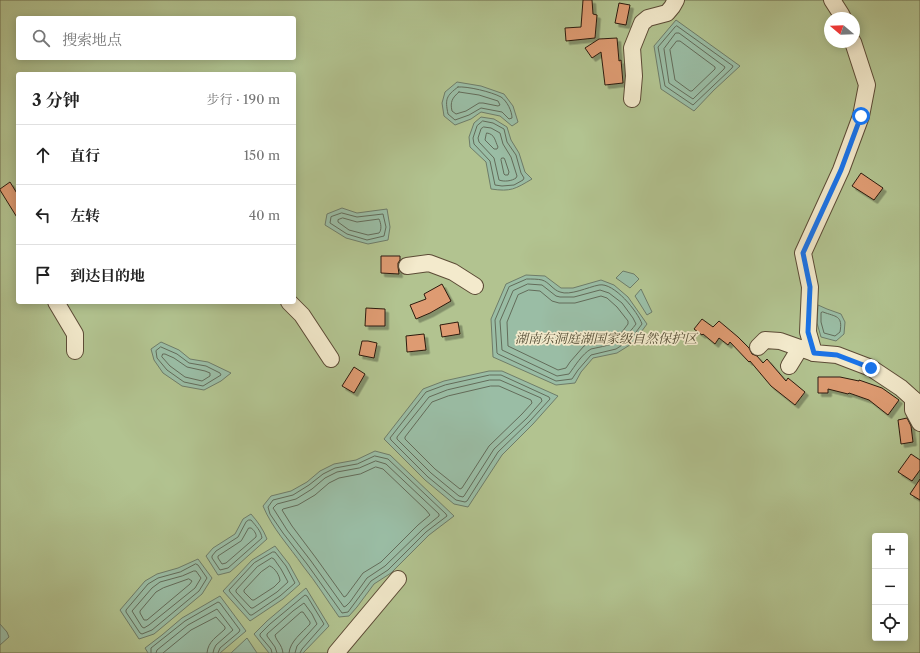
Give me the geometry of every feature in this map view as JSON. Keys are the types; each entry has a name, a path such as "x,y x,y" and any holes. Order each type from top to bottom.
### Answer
{"street":[{"path":"632,99 634,76 632,48 642,24 648,18 667,13 676,0"},
{"path":"832,0 841,12"},
{"path":"789,366 807,350 810,287 803,253 841,170 861,116 867,85 855,48"},
{"path":"407,266 429,263 453,272 475,286"},
{"path":"57,304 75,334 75,351"},
{"path":"292,304 302,315 331,358"},
{"path":"758,347 765,340 780,341 807,350 837,355 871,368 901,388 917,402 913,410 920,423"},
{"path":"336,653 398,579"}],"green space":[{"name":"湖南东洞庭湖国家级自然保护区","path":"0,0 920,0 920,653 0,653"}],"water":[{"path":"676,20 740,66 694,111 661,89 654,46"},
{"path":"457,82 481,86 504,94 513,106 518,122 512,126 500,116 481,112 471,119 455,125 444,116 442,103 445,92"},
{"path":"481,117 494,119 507,127 511,140 519,153 525,172 532,179 513,189 491,189 486,162 470,147 469,137 474,123"},
{"path":"342,208 357,213 387,209 390,227 388,240 368,244 346,238 325,225 327,214"},
{"path":"623,271 634,274 639,279 630,288 616,278"},
{"path":"526,275 545,276 561,288 573,288 601,280 614,285 628,297 647,324 633,343 617,353 593,358 581,372 575,383 556,385 493,357 491,319 506,284"},
{"path":"641,289 652,312 647,315 635,296"},
{"path":"818,305 841,314 845,322 844,334 836,341 821,337 817,323"},
{"path":"161,342 179,350 190,359 208,362 231,373 221,381 204,390 182,386 163,373 154,360 151,349"},
{"path":"489,371 502,371 558,396 502,455 468,507 454,504 425,480 384,439 423,389 444,381"},
{"path":"375,451 390,455 454,516 429,535 391,573 374,584 349,616 339,617 276,529 263,506 271,496 291,491 307,482 320,471 334,464 356,460"},
{"path":"251,514 264,532 267,539 230,572 218,575 206,556 213,548 235,534 243,519"},
{"path":"275,546 289,564 300,584 283,599 250,621 223,591 252,560"},
{"path":"198,559 212,578 202,594 154,634 139,639 120,610 145,581 157,574 178,568"},
{"path":"306,588 329,626 303,653 269,653 254,634"},
{"path":"220,596 246,631 220,653 148,653 145,648 182,618"},
{"path":"0,624 7,632 9,637 0,645"},
{"path":"247,638 257,653 231,653"}],"building":[{"path":"583,0 592,0 593,14 597,15 595,38 566,41 565,28 581,27"},
{"path":"619,3 630,5 626,25 615,23"},
{"path":"617,38 623,83 605,85 601,52 592,58 585,48 599,39"},
{"path":"861,173 883,188 874,200 852,186"},
{"path":"10,182 16,192 16,216 0,190"},
{"path":"381,256 400,256 398,263 399,274 381,273"},
{"path":"442,284 451,301 416,319 410,305 426,299 424,294"},
{"path":"366,308 385,309 385,326 365,326"},
{"path":"702,319 713,327 719,321 749,348 752,354 757,356 763,363 767,359 786,381 788,378 805,392 795,405 771,386 750,361 749,362 730,342 728,345 719,338 715,344 694,329"},
{"path":"458,322 460,334 442,337 440,325"},
{"path":"424,334 426,350 407,352 406,336"},
{"path":"362,341 377,343 374,358 359,355"},
{"path":"354,367 365,374 354,393 342,386"},
{"path":"818,377 840,377 859,380 882,388 899,400 888,415 869,400 849,393 828,389 828,393 818,393"},
{"path":"907,418 911,426 913,442 901,444 898,420"},
{"path":"911,454 920,460 920,470 912,481 898,472"},
{"path":"920,479 920,500 910,494"}],"route":[{"path":"861,116 841,170 803,253 810,287 808,332 814,353 837,355 871,368"}]}
